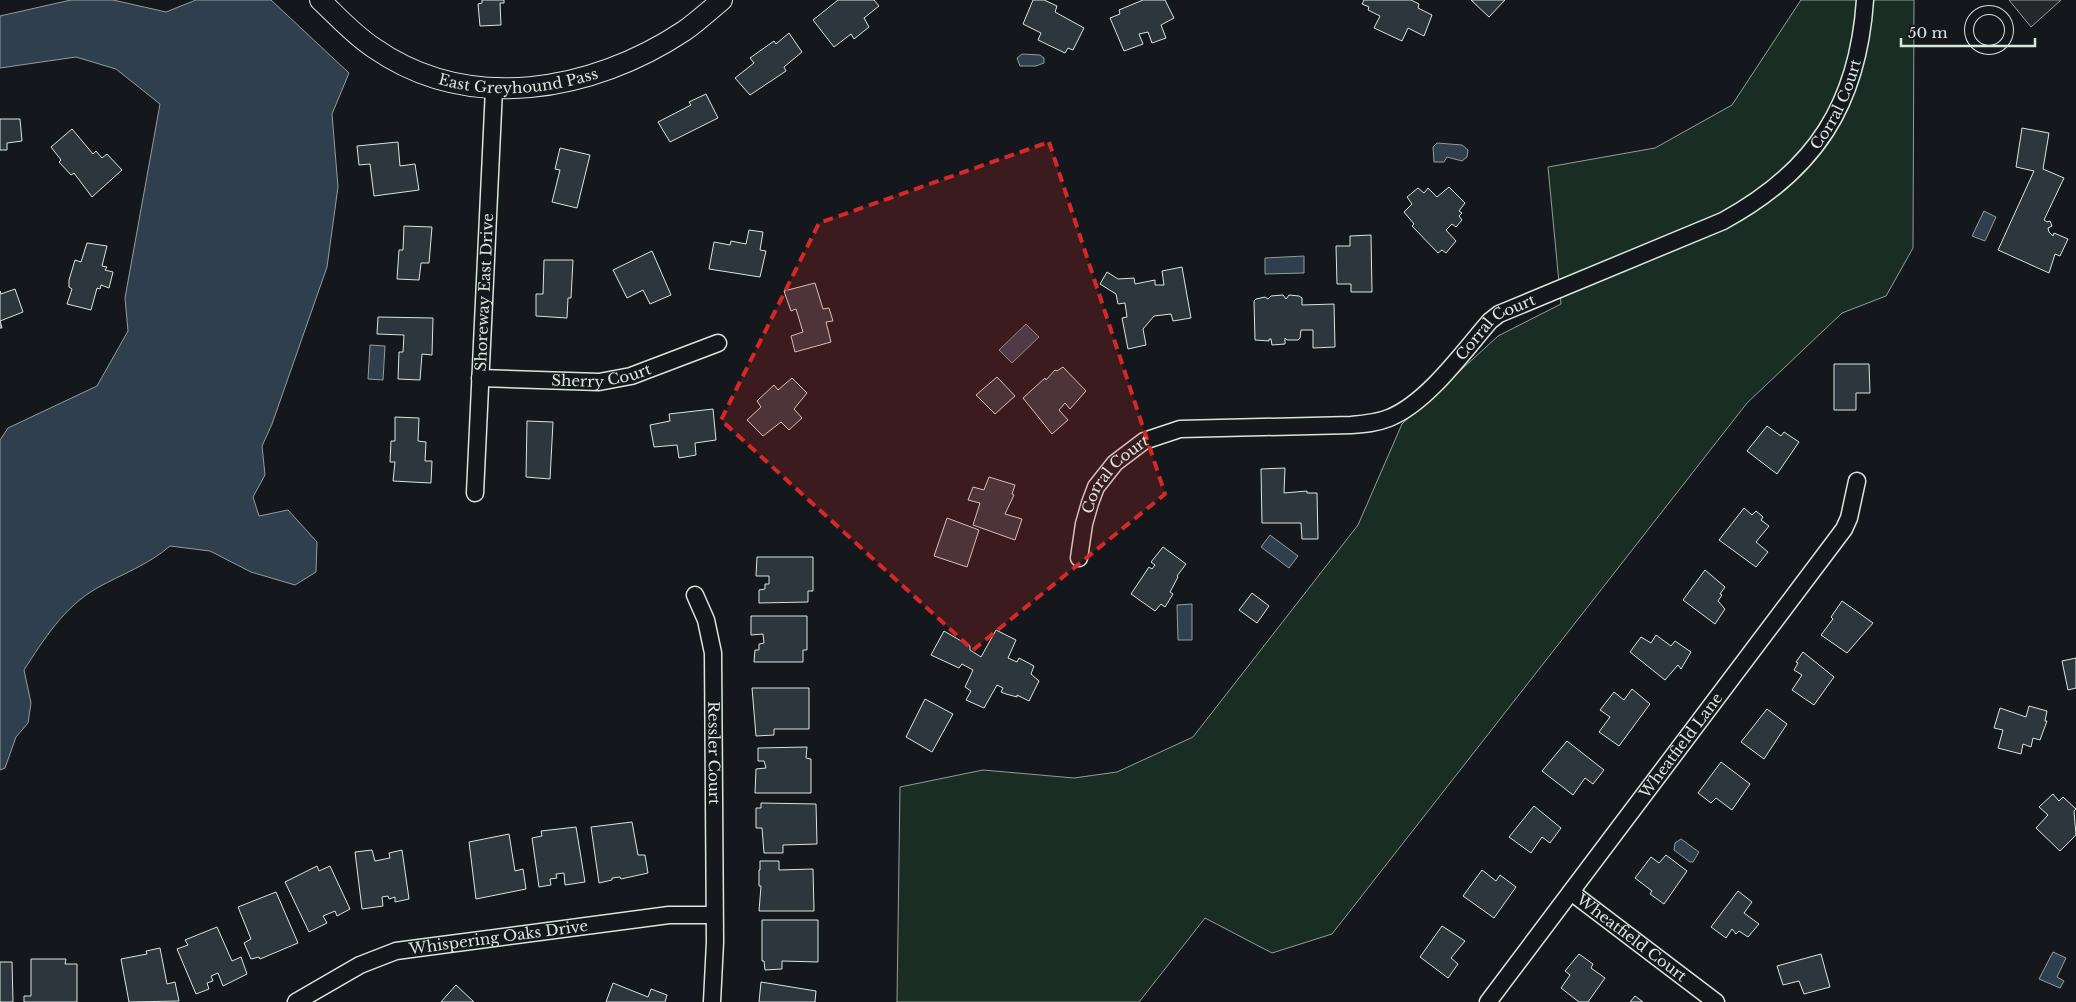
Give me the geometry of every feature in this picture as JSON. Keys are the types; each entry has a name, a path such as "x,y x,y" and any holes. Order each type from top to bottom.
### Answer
{"street":[{"name":"East Greyhound Pass","path":"320,0 372,48 400,64 424,75 462,86 494,89 536,88 569,82 600,73 684,31 722,0"},
{"name":"Corral Court","path":"1079,558 1084,524 1096,487 1115,463 1128,451 1144,441 1180,429 1351,426 1390,418 1412,405 1429,390 1490,321 1499,314 1723,221 1752,205 1775,188 1801,164 1839,108 1856,64 1862,34 1865,0"},
{"name":"Shoreway East Drive","path":"474,494 494,89"},
{"name":"Sherry Court","path":"480,378 599,382 631,376 718,343"},
{"name":"Wheatfield Lane","path":"1488,1002 1844,529 1849,518 1857,481"},
{"name":"Ressler Court","path":"695,595 706,620 713,653 715,942 712,1002"},
{"name":"Wheatfield Court","path":"1571,892 1716,1002"},
{"name":"Whispering Oaks Drive","path":"296,1002 360,965 396,952 661,916 714,915"}],"lane":[{"path":"1987,10 2000,13 2008,23 2009,29 2006,42 1989,50 1977,46 1973,41 1970,28 1975,16 1987,10"}],"highlighted area":[{"path":"1049,142 1165,494 973,650 721,420 819,223"}],"green space":[{"path":"1801,0 1914,0 1913,248 1886,296 1842,313 1747,403 1332,934 1272,953 1205,918 1139,1002 897,1002 900,787 983,770 1074,778 1117,772 1193,737 1358,525 1402,424 1498,336 1561,304 1548,167 1655,148 1732,105"}],"shaded area":[{"path":"2009,0 2061,0 2031,27"}],"water":[{"path":"71,0 113,0 166,12 196,0 271,0 349,73 332,114 338,187 327,267 272,424 262,446 265,475 253,497 259,516 288,510 317,542 316,572 295,585 251,572 210,551 170,546 144,564 97,588 74,604 56,624 24,670 31,703 28,723 16,737 5,768 0,770 0,440 8,428 97,386 128,331 125,298 160,104 116,69 76,57 0,68 0,16"},
{"path":"1022,54 1040,55 1044,58 1044,63 1036,66 1020,66 1017,58"},
{"path":"1437,143 1462,145 1468,150 1467,157 1462,161 1447,157 1444,162 1434,162 1433,147"},
{"path":"1984,211 1996,217 1985,241 1972,236"},
{"path":"1304,256 1304,273 1265,274 1265,258"},
{"path":"1026,324 1039,337 1012,363 999,350"},
{"path":"370,345 385,346 383,380 368,379"},
{"path":"1270,535 1298,556 1289,568 1261,547"},
{"path":"1192,604 1192,640 1178,640 1177,605"},
{"path":"1681,839 1699,852 1693,862 1690,862 1674,850 1675,843"},
{"path":"2053,952 2066,958 2057,977 2064,981 2060,988 2039,979"}],"building":[{"path":"482,0 504,0 504,3 500,3 501,25 480,26 478,4 482,3"},
{"path":"838,0 874,0 879,6 864,18 869,27 854,39 851,34 834,47 813,20"},
{"path":"1033,0 1044,0 1057,6 1055,12 1084,28 1073,50 1068,48 1065,53 1038,40 1041,33 1023,24"},
{"path":"1143,0 1165,0 1174,18 1161,25 1166,38 1152,43 1148,32 1139,34 1143,44 1124,51 1110,18 1120,14 1119,10"},
{"path":"1364,0 1411,0 1419,4 1418,8 1432,15 1424,36 1408,28 1402,41 1374,28 1380,16 1368,10 1369,7 1362,4"},
{"path":"1471,0 1505,0 1489,17"},
{"path":"789,33 802,52 784,67 786,71 750,95 735,78 754,63 750,58 774,41 776,44"},
{"path":"706,94 718,118 670,142 658,122 691,105 689,102"},
{"path":"0,119 20,119 22,141 7,143 7,150 0,150"},
{"path":"2022,128 2049,133 2043,169 2064,178 2044,220 2050,221 2052,226 2048,228 2053,236 2054,233 2068,239 2060,256 2055,254 2049,273 1998,250 2034,171 2016,167"},
{"path":"72,129 93,154 96,151 102,158 107,154 122,170 92,197 74,173 71,175 59,162 61,160 51,147"},
{"path":"398,142 400,166 415,164 419,190 374,196 370,164 359,165 357,146"},
{"path":"560,148 590,155 577,208 552,202 560,170 555,169"},
{"path":"1449,187 1465,203 1459,211 1462,213 1459,216 1462,220 1456,227 1452,224 1446,230 1456,241 1446,253 1442,250 1438,253 1412,226 1414,224 1404,212 1412,204 1407,197 1418,188 1424,193 1428,188 1437,197"},
{"path":"404,226 432,227 429,263 421,263 419,280 397,279 399,250 403,250"},
{"path":"749,230 763,232 760,250 766,251 760,277 709,269 714,242 730,245 731,241 746,244"},
{"path":"1371,235 1372,292 1351,292 1351,284 1337,284 1336,246 1350,246 1350,236"},
{"path":"87,243 107,246 102,266 107,267 105,270 113,272 109,288 101,285 100,289 97,288 91,310 67,304 72,289 69,287 69,280 75,260 81,262"},
{"path":"652,251 671,295 650,304 643,290 627,298 613,270"},
{"path":"544,260 573,260 571,298 568,298 567,318 536,316 536,294 543,294"},
{"path":"1182,267 1191,318 1173,321 1171,314 1154,316 1143,329 1146,345 1128,349 1122,318 1127,317 1125,303 1118,304 1116,294 1100,284 1107,272 1118,279 1134,278 1135,284 1155,280 1155,285 1164,285 1162,271"},
{"path":"815,283 823,309 829,308 833,321 826,322 831,342 795,352 791,336 803,332 796,309 791,311 784,291"},
{"path":"15,289 23,312 0,321 0,291 1,294"},
{"path":"1283,295 1286,299 1289,295 1299,296 1302,298 1302,305 1334,304 1335,347 1313,348 1313,330 1301,330 1298,340 1287,340 1285,338 1285,344 1272,345 1271,339 1269,341 1255,340 1254,301 1265,297 1268,299 1271,296"},
{"path":"378,317 433,318 432,355 422,354 420,380 398,379 399,352 403,352 404,335 377,334"},
{"path":"1834,364 1869,364 1870,393 1856,393 1856,410 1834,410"},
{"path":"1063,367 1086,391 1070,409 1065,403 1059,410 1068,420 1052,434 1023,398 1045,378 1046,380 1055,370 1057,371"},
{"path":"997,377 1015,396 995,414 976,395"},
{"path":"792,378 807,393 794,409 802,418 789,430 781,422 763,436 747,420 761,407 757,401 774,385 778,390"},
{"path":"713,409 716,440 695,443 696,455 679,458 677,445 654,447 650,425 670,421 669,414"},
{"path":"395,417 419,418 418,441 426,442 425,461 432,461 431,483 393,481 395,462 390,462 391,441 395,441"},
{"path":"527,421 553,422 550,479 526,477"},
{"path":"1767,426 1781,436 1784,432 1799,442 1777,474 1747,451"},
{"path":"1285,468 1284,493 1307,491 1307,493 1317,493 1318,539 1302,539 1301,523 1262,523 1261,469"},
{"path":"989,477 1015,485 1012,494 1014,495 1005,514 1022,519 1015,540 973,525 980,503 968,500 973,487 984,490"},
{"path":"1744,508 1752,515 1756,511 1763,517 1761,520 1769,526 1756,542 1768,552 1756,567 1719,540"},
{"path":"947,518 979,530 967,567 934,556"},
{"path":"1163,547 1186,564 1177,576 1170,592 1173,594 1165,607 1161,604 1155,611 1131,594 1149,567 1152,569 1155,565 1151,562"},
{"path":"757,557 813,557 813,591 808,591 808,602 759,603 759,590 765,589 765,584 769,584 769,576 756,576"},
{"path":"1705,570 1725,587 1718,601 1725,609 1715,624 1683,600"},
{"path":"1252,593 1269,606 1257,623 1239,610"},
{"path":"1842,601 1873,623 1847,653 1821,635 1833,619 1831,617"},
{"path":"751,616 807,616 807,650 803,650 803,662 754,662 755,650 759,650 759,644 764,643 763,634 751,635"},
{"path":"996,630 1016,640 1008,658 1017,662 1019,658 1034,666 1031,674 1039,681 1029,701 1017,695 1017,697 1001,692 1003,688 997,685 984,708 966,700 971,691 965,687 973,670 962,664 959,668 931,655 944,631 970,646 970,650 981,657"},
{"path":"1656,635 1671,646 1675,641 1691,652 1681,669 1678,665 1665,680 1630,652 1641,637 1651,643"},
{"path":"1803,652 1834,677 1814,705 1792,690 1802,675 1794,670 1798,663 1796,662"},
{"path":"2076,658 2076,688 2068,690 2062,661"},
{"path":"752,688 809,688 809,729 774,729 774,735 756,736"},
{"path":"1632,689 1650,704 1619,746 1599,732 1610,717 1600,710 1614,692 1624,700"},
{"path":"925,699 953,714 932,752 906,737"},
{"path":"2029,706 2047,711 2045,721 2047,721 2040,740 2033,738 2031,747 2023,744 2021,754 1998,748 2003,730 1994,728 2000,708 2026,717"},
{"path":"1767,709 1787,724 1764,759 1741,742"},
{"path":"1567,741 1604,770 1593,784 1585,778 1573,795 1542,771"},
{"path":"807,747 806,758 811,759 811,793 755,793 756,769 766,768 764,761 758,761 758,748"},
{"path":"1721,762 1750,784 1732,810 1716,798 1711,803 1698,793"},
{"path":"2053,794 2059,801 2063,797 2076,809 2074,811 2076,835 2060,851 2036,828 2048,815 2039,807"},
{"path":"761,803 816,804 817,844 783,845 783,853 764,853 762,828 756,828 756,808 761,808"},
{"path":"1534,806 1561,828 1550,843 1542,837 1531,853 1509,837"},
{"path":"632,822 638,855 645,855 648,873 621,879 620,877 612,878 612,880 599,883 591,827"},
{"path":"576,827 585,882 565,885 564,873 556,874 557,878 550,879 551,885 539,887 532,838 542,836 541,831"},
{"path":"509,834 515,871 523,869 526,889 476,899 469,842"},
{"path":"372,850 375,861 390,858 389,853 402,850 409,899 395,902 395,897 389,899 388,896 382,897 383,906 362,909 355,852"},
{"path":"1666,855 1687,871 1664,904 1650,894 1652,891 1635,878 1651,857 1659,863"},
{"path":"760,861 779,861 779,870 813,869 814,911 759,911"},
{"path":"317,866 319,871 330,866 350,909 337,916 335,911 323,916 327,923 309,932 285,882"},
{"path":"1482,870 1496,881 1500,875 1516,887 1494,918 1463,896"},
{"path":"1738,891 1752,902 1744,913 1759,924 1748,937 1739,931 1736,934 1732,929 1726,938 1711,927"},
{"path":"276,892 298,943 260,959 259,957 251,959 244,943 251,939 238,907"},
{"path":"762,920 818,920 818,962 782,961 782,969 765,970 764,961 762,961"},
{"path":"1442,926 1465,941 1451,958 1458,964 1448,978 1420,957"},
{"path":"217,927 232,961 241,957 247,974 223,986 218,973 211,976 213,981 207,983 209,989 196,994 177,949 188,945 185,940"},
{"path":"160,948 167,984 175,982 179,1001 129,1002 121,959 147,954 146,951"},
{"path":"1579,954 1593,964 1591,968 1605,978 1588,1002 1579,1002 1561,988 1570,975 1565,971"},
{"path":"1821,954 1830,987 1804,994 1799,981 1783,985 1777,966"},
{"path":"31,959 66,959 65,964 77,964 77,1002 24,1002 24,996 31,996"},
{"path":"0,962 12,962 13,1002 0,1002"},
{"path":"761,982 816,991 815,1002 759,1002"},
{"path":"613,983 648,997 651,989 667,995 665,1002 606,1002"},
{"path":"456,985 474,1002 441,1002"},
{"path":"1635,996 1643,1002 1630,1002"}]}
